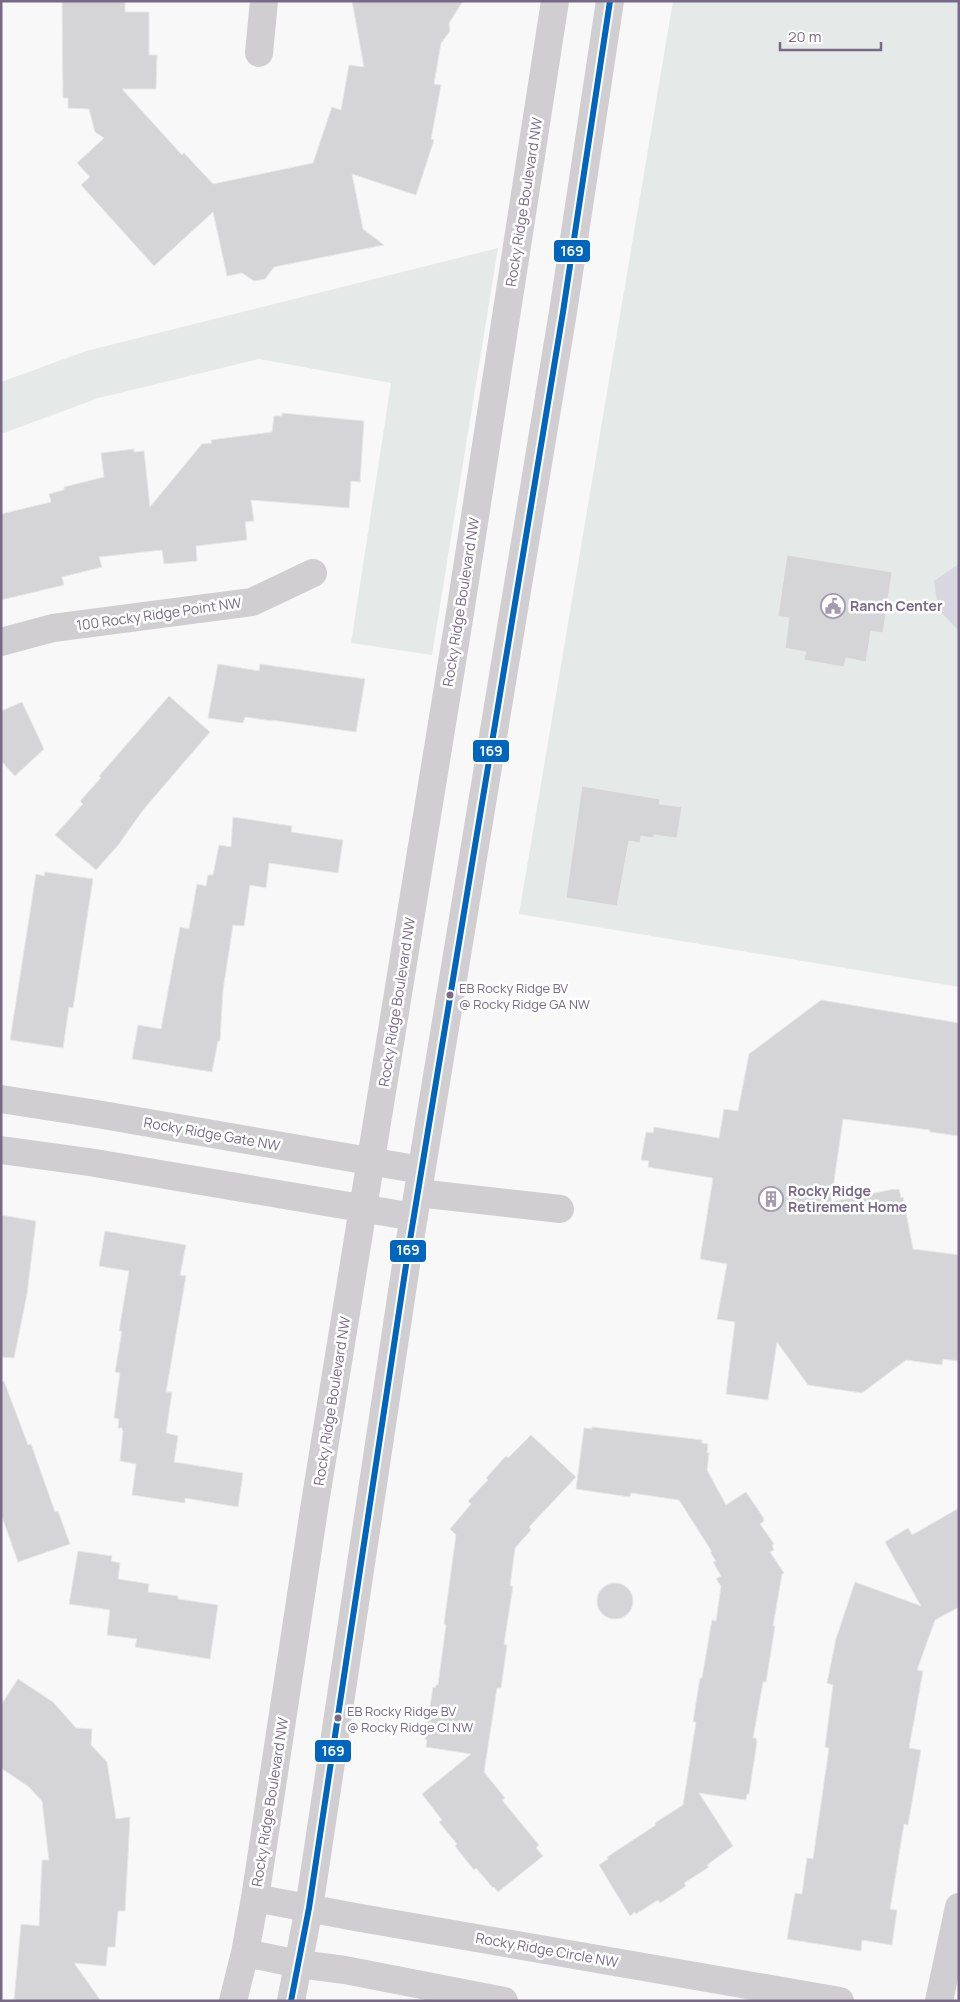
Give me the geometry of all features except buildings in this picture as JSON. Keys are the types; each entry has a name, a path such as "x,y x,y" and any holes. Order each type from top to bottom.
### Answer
{"street":[{"path":"259,53 264,1"},
{"name":"Rocky Ridge Boulevard NW","path":"233,2001 245,1953 255,1898 315,1503 460,613 554,1"},
{"path":"291,2001 310,1908 418,1193 563,312 610,1"},
{"name":"100 Rocky Ridge Point NW","path":"1,642 53,628 252,602 313,573"},
{"name":"Rocky Ridge Gate NW","path":"1,1099 107,1115 371,1162 418,1193"},
{"path":"1,1150 109,1166 364,1209 418,1193 560,1209"},
{"name":"Rocky Ridge Circle NW","path":"255,1898 840,2001"},
{"path":"940,2001 959,1908"},
{"path":"245,1953 299,1964 345,1970 504,2001"}],"shaded area":[{"path":"673,1 959,1 959,987 519,914"},
{"path":"498,248 432,655 351,643 391,383 259,359 99,398 1,434 1,382 86,351"},
{"path":"959,564 959,631 938,609 934,581"}],"transit line":[{"name":"169","path":"291,2001 309,1908 408,1252 563,312 610,1"}],"place":[{"name":"Ranch Center","path":"833,606"},
{"name":"EB Rocky Ridge BV @ Rocky Ridge GA NW","path":"450,995"},
{"name":"Rocky Ridge Retirement Home","path":"771,1199"},
{"name":"EB Rocky Ridge BV @ Rocky Ridge CI NW","path":"338,1718"}]}
